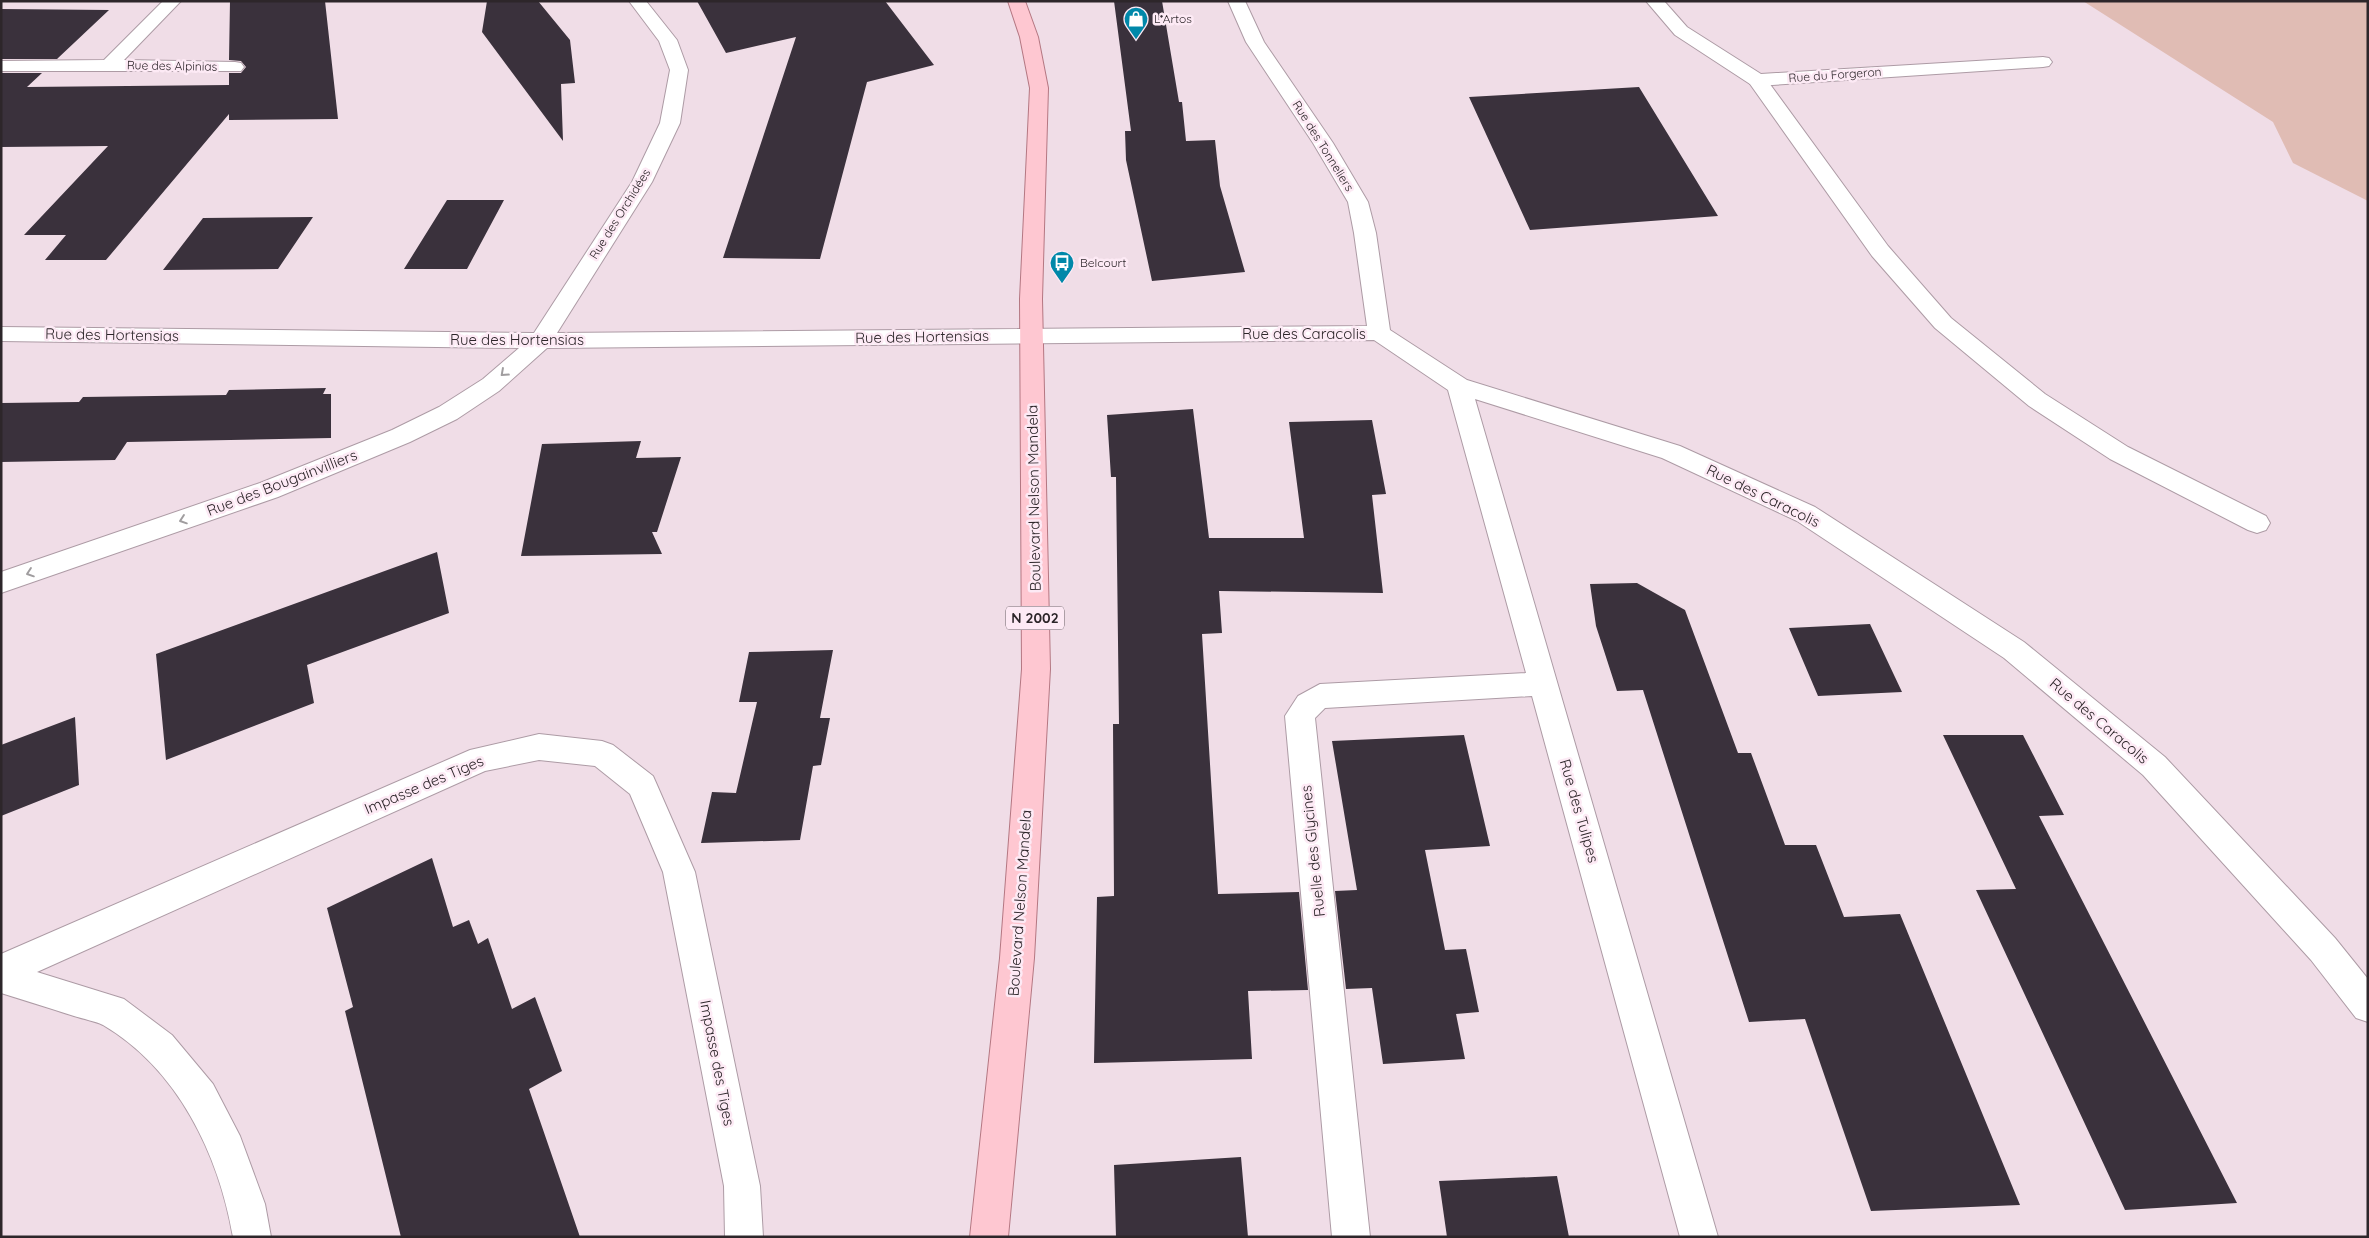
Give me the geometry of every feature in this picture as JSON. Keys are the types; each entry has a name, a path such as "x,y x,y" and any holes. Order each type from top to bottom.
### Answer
{"main road":[{"name":"Boulevard Nelson Mandela","path":"989,1237 1018,958 1036,669 1032,335 1039,88 1029,38 1016,1"}],"street":[{"name":"Rue des Alpinias","path":"109,65 173,1"},
{"name":"Rue des Orchidées","path":"540,340 642,182 670,123 679,70 668,40 637,1"},
{"name":"Rue des Tonneliers","path":"1236,1 1255,42 1323,143 1358,202 1365,233 1379,333"},
{"path":"1654,1 1681,31 1757,80 1880,251 1943,323 2037,400 2111,448 2257,523"},
{"name":"Rue du Forgeron","path":"1757,80 2043,62"},
{"name":"Rue des Alpinias","path":"1,66 235,67"},
{"name":"Rue des Caracolis","path":"1032,335 1379,333 1459,386 1671,452 1806,514 2014,650 2154,766 2323,949 2368,1006"},
{"name":"Rue des Hortensias","path":"1,334 540,340 1032,335"},
{"name":"Rue des Bougainvilliers","path":"1,583 269,490 401,436 448,413 491,385 540,340"},
{"name":"Rue des Tulipes","path":"1459,386 1700,1237"},
{"name":"Ruelle des Glycines","path":"1351,1237 1300,716 1308,704 1320,696 1543,684"},
{"name":"Impasse des Tiges","path":"1,971 481,759 539,747 602,754 642,785 679,872 742,1186 744,1237"},
{"path":"1,977 112,1011 160,1047 200,1097 227,1149 246,1204 252,1237"}],"shaded area":[{"path":"2083,1 2368,1 2368,201 2293,163 2273,122"}],"building":[{"path":"230,1 325,1 338,119 229,120 229,114 106,260 45,260 66,235 24,235 108,146 1,147 1,73 42,73 27,87 229,85 229,73 241,73 246,67 241,61 229,60"},
{"path":"487,1 538,1 570,40 575,83 561,84 563,141 482,32"},
{"path":"697,1 885,1 934,65 867,82 820,259 723,258 796,37 726,53"},
{"path":"1114,1 1162,1 1179,102 1182,102 1186,141 1215,140 1220,186 1245,272 1152,281 1126,160 1125,131 1131,131"},
{"path":"1,9 109,10 57,59 1,59"},
{"path":"1639,87 1718,216 1530,230 1469,97"},
{"path":"447,200 504,200 467,269 404,269"},
{"path":"313,217 278,269 163,270 203,218"},
{"path":"326,388 323,394 331,394 331,438 127,442 115,460 1,462 1,403 79,402 83,397 226,395 229,390"},
{"path":"1193,409 1209,538 1304,538 1289,422 1372,420 1386,494 1372,495 1383,593 1219,591 1222,633 1202,634 1218,894 1299,892 1308,990 1248,991 1252,1059 1094,1063 1097,897 1114,896 1113,724 1119,724 1116,477 1111,477 1107,415"},
{"path":"641,441 636,458 681,457 657,532 652,532 662,554 521,556 542,444"},
{"path":"437,552 449,613 307,665 314,703 166,760 156,654"},
{"path":"1637,583 1685,610 1738,753 1751,753 1785,845 1816,845 1844,917 1900,914 2020,1205 1871,1211 1805,1019 1749,1022 1643,690 1617,691 1596,626 1590,584"},
{"path":"1870,624 1902,692 1818,696 1789,628"},
{"path":"833,650 820,718 830,718 821,765 813,766 800,840 701,843 712,792 736,793 757,702 739,702 749,652"},
{"path":"75,717 79,785 1,816 1,745"},
{"path":"1464,735 1490,846 1425,850 1445,950 1466,949 1479,1012 1456,1014 1465,1059 1383,1064 1372,988 1346,989 1335,891 1357,890 1332,741"},
{"path":"1943,735 2023,735 2064,815 2039,816 2237,1203 2125,1210 1976,890 2016,889"},
{"path":"432,858 453,927 469,920 478,944 488,938 512,1009 535,997 562,1071 529,1089 580,1237 401,1237 345,1011 353,1007 327,908"},
{"path":"1241,1157 1248,1237 1116,1237 1114,1165"},
{"path":"1557,1176 1569,1237 1447,1237 1439,1181"}],"place":[{"name":"L'Artos","path":"1136,40"},
{"name":"Belcourt","path":"1062,284"}]}
